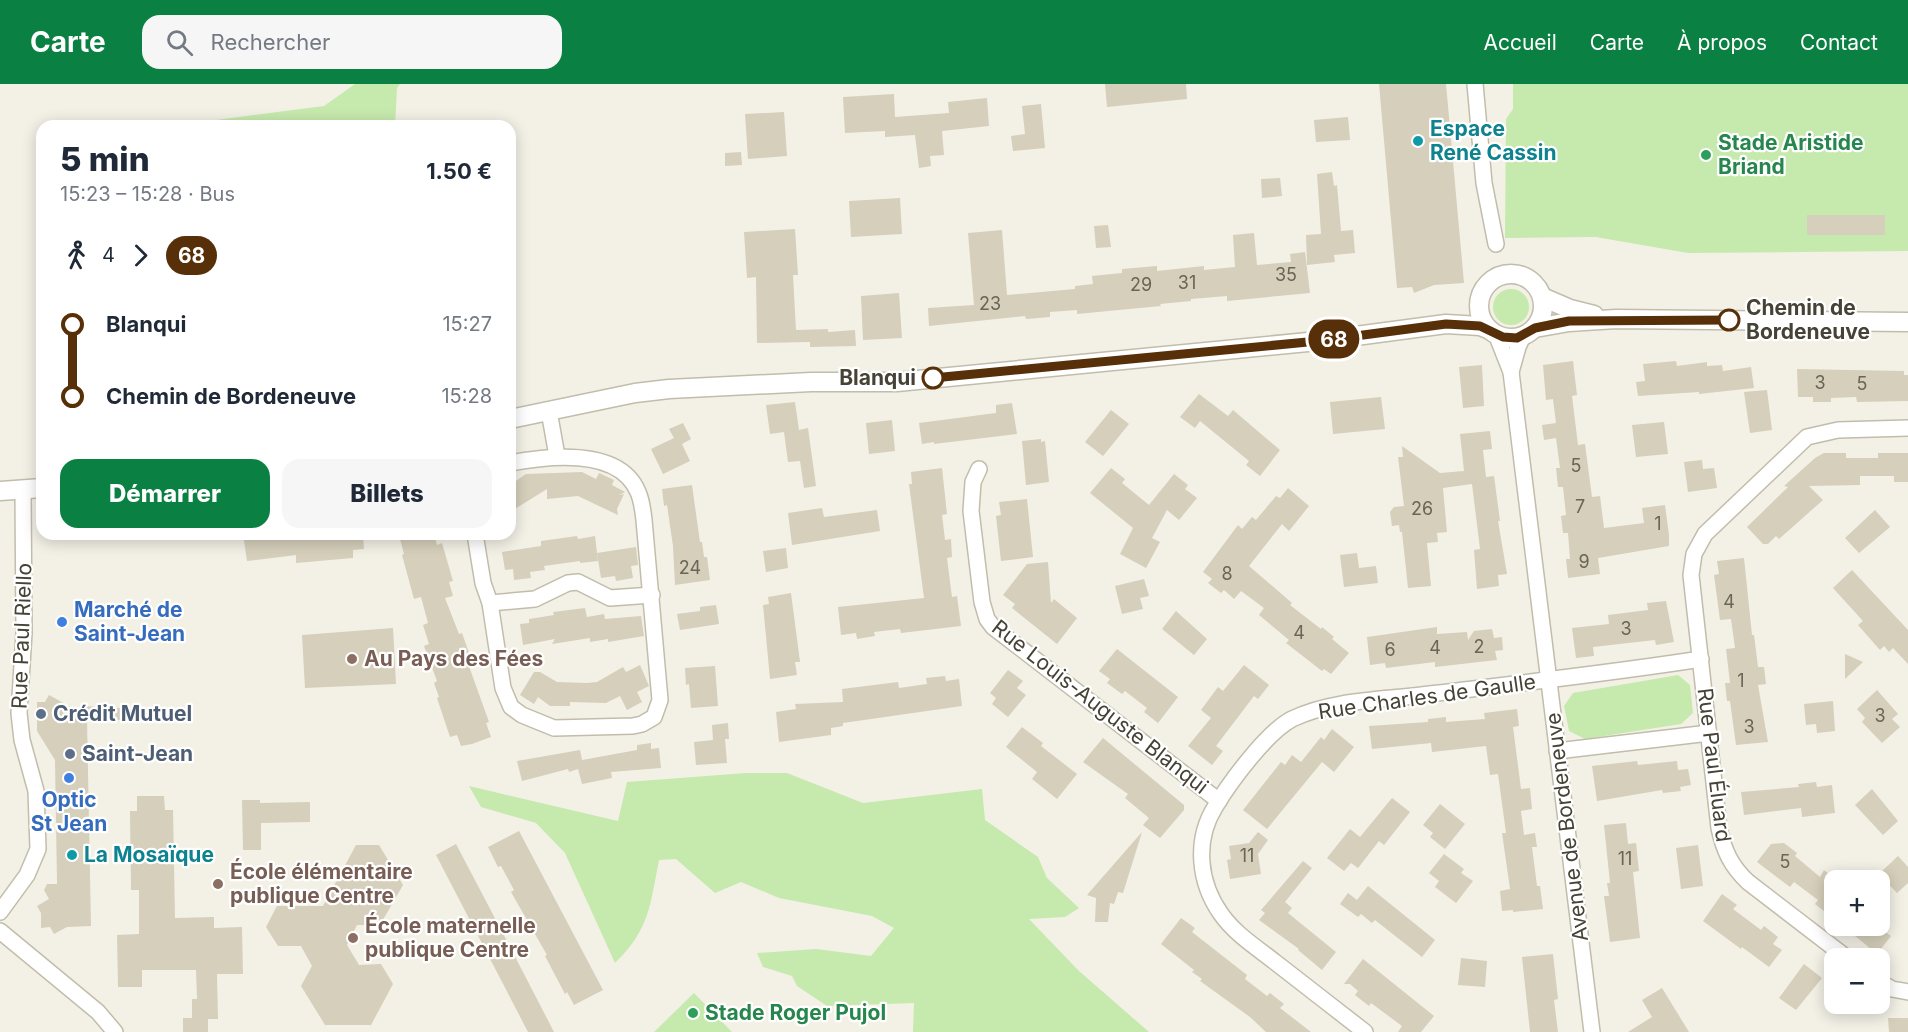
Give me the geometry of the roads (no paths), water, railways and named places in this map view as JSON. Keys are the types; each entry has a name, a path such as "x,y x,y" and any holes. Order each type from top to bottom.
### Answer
{"street":[{"path":"1475,84 1484,183 1496,244"},
{"path":"1446,324 1481,297 1492,280 1510,274 1522,276 1532,282 1542,297 1543,314 1529,332"},
{"path":"1481,297 1480,314 1493,332"},
{"path":"1542,297 1570,309 1616,319"},
{"path":"516,418 635,393 669,389 811,382 897,382 1318,341 1446,324 1480,326 1510,338 1569,321 1616,319 1908,322"},
{"name":"Avenue de Bordeneuve","path":"1493,332 1511,372 1592,1032"},
{"name":"Avenue de Bordeneuve","path":"1511,372 1518,347 1529,332"},
{"path":"549,411 557,456"},
{"name":"Rue Paul Éluard","path":"1834,948 1748,882 1730,863 1719,828 1691,575 1694,554 1705,534 1807,437 1839,430 1908,428"},
{"path":"476,540 483,583 490,603 503,688 511,707 522,715 554,728 623,726 649,721 660,707 652,595 644,520 638,491 610,465 591,460 557,456 516,462"},
{"name":"Rue Louis-Auguste Blanqui","path":"979,469 970,497 970,511 982,602 987,619 993,627 1218,801"},
{"path":"0,491 36,489"},
{"name":"Rue Paul Riello","path":"0,912 27,875 38,849 36,791 22,740 19,713 24,633 23,490"},
{"path":"490,603 535,599 568,583 578,582 610,598 652,595"},
{"name":"Rue Charles de Gaulle","path":"1365,1032 1242,937 1220,913 1205,882 1202,860 1206,826 1218,801 1271,734 1302,715 1343,705 1550,681 1701,659"},
{"path":"1557,751 1709,733"},
{"path":"0,931 98,1012 115,1032"},
{"path":"1890,987 1908,993"}],"place":[{"name":"Espace René Cassin","path":"1418,141"},
{"name":"Stade Aristide Briand","path":"1706,155"},
{"name":"Chemin de Bordeneuve","path":"1729,320"},
{"name":"Blanqui","path":"933,378"},
{"name":"Marché de Saint-Jean","path":"62,622"},
{"name":"Au Pays des Fées","path":"352,659"},
{"name":"Crédit Mutuel","path":"41,714"},
{"name":"Saint-Jean","path":"70,754"},
{"name":"Optic St Jean","path":"69,778"},
{"name":"La Mosaïque","path":"72,855"},
{"name":"École élémentaire publique Centre","path":"218,884"},
{"name":"École maternelle publique Centre","path":"353,938"},
{"name":"Stade Roger Pujol","path":"693,1013"}]}
